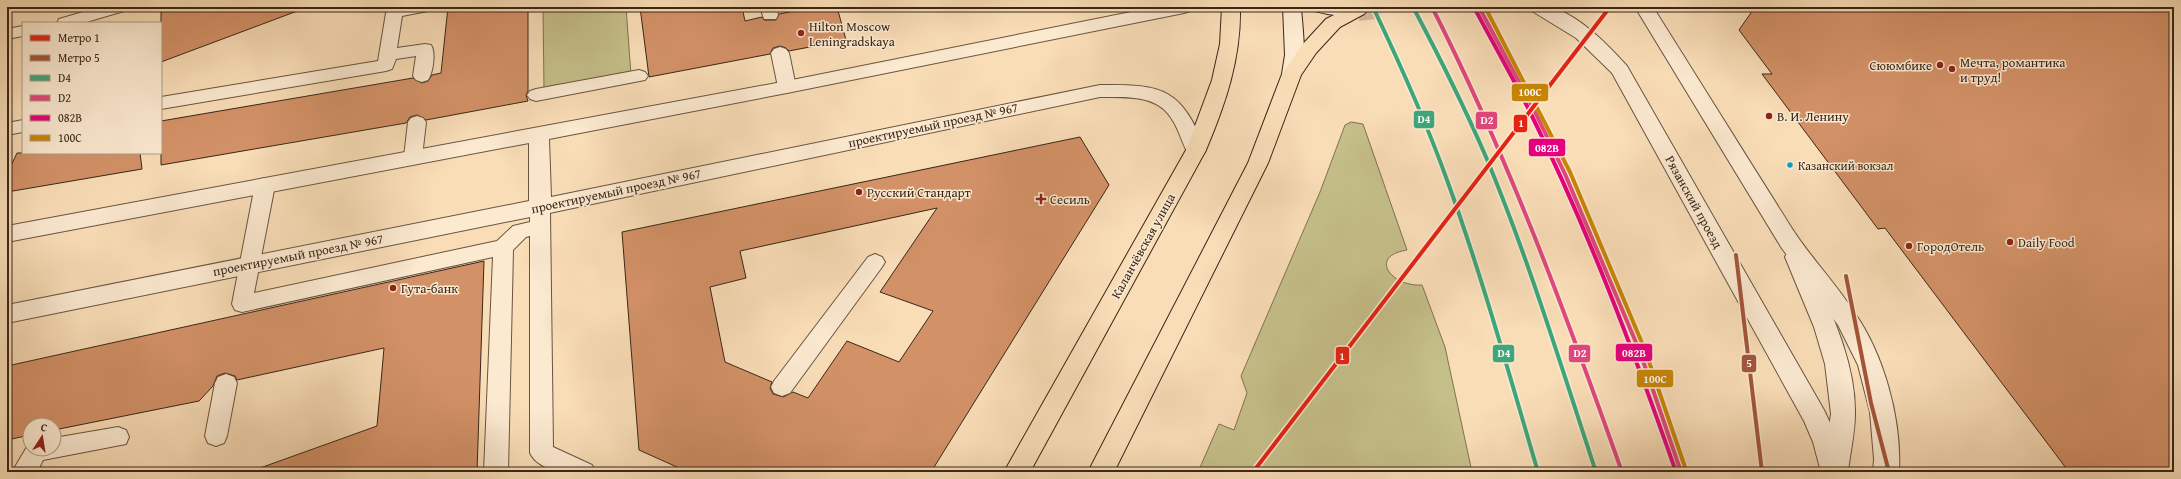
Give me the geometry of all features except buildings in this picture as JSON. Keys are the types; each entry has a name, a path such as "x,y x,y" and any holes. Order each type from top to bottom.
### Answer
{"main road":[{"name":"Каланчёвская улица","path":"1017,472 1196,150 1209,121 1230,50 1231,7"},
{"path":"1101,472 1258,163 1292,74 1309,49 1333,23 1358,10"}],"street":[{"path":"7,234 787,87 1184,7"},
{"path":"1292,7 1295,49 1292,74"},
{"path":"1321,7 1358,10"},
{"name":"Рязанский проезд","path":"1538,7 1579,30 1598,46 1620,70 1815,417 1826,442 1834,472"},
{"path":"1642,10 1789,241 1847,319 1870,365 1882,412 1887,459 1886,472"},
{"name":"проектируемый проезд № 967","path":"7,314 248,265 540,217 1100,91 1134,91 1158,96 1172,105 1184,122 1196,150"},
{"path":"538,133 540,217"},
{"path":"1789,241 1826,326 1837,364 1843,414 1834,472"}],"lane":[{"path":"68,22 118,7"},
{"path":"162,103 386,65 395,9 422,7"},
{"path":"7,34 22,31"},
{"path":"388,56 425,49 422,76"},
{"path":"780,53 787,87"},
{"path":"536,95 639,76"},
{"path":"413,157 417,122"},
{"path":"7,129 22,126"},
{"path":"265,185 248,265 241,309 503,247 520,231 540,217"},
{"path":"540,217 542,453 584,472"},
{"path":"496,472 503,247"},
{"path":"782,387 875,262"},
{"path":"216,436 226,383"},
{"path":"62,447 118,437"},
{"path":"24,472 33,457"}],"shaded area":[{"path":"543,7 626,7 631,75 544,91"},
{"path":"1351,122 1363,124 1407,250 1395,253 1389,258 1386,264 1388,270 1393,276 1401,281 1422,285 1445,347 1472,472 1198,472 1219,424 1234,430 1247,393 1241,376 1320,192 1345,125"}],"tunnel":[{"path":"1358,10 1382,7"}],"metro line":[{"name":"1","path":"1253,472 1610,7"},
{"name":"5","path":"1736,255 1762,472"},
{"name":"5","path":"1846,276 1871,403 1889,472"}],"transit line":[{"name":"D4","path":"1373,7 1424,121 1462,220 1489,303 1538,472"},
{"name":"D4","path":"1413,7 1469,119 1502,196 1544,314 1596,472"},
{"name":"D2","path":"1432,7 1487,120 1512,178 1558,294 1622,472"},
{"name":"D2","path":"1479,7 1533,108 1565,174 1640,352 1681,472"},
{"name":"100C","path":"1485,7 1570,172 1645,350 1686,470"},
{"name":"082В","path":"1475,9 1529,110 1560,176 1635,354 1676,472"}],"place":[{"name":"Hilton Moscow Leningradskaya","path":"801,33"},
{"name":"Сююмбике","path":"1940,65"},
{"name":"Мечта, романтика и труд!","path":"1952,69"},
{"name":"В. И. Ленину","path":"1769,116"},
{"name":"Казанский вокзал","path":"1790,165"},
{"name":"Русский Стандарт","path":"859,192"},
{"name":"Сесиль","path":"1041,199"},
{"name":"Daily Food","path":"2010,242"},
{"name":"ГородОтель","path":"1909,246"},
{"name":"Гута-банк","path":"393,288"}]}
